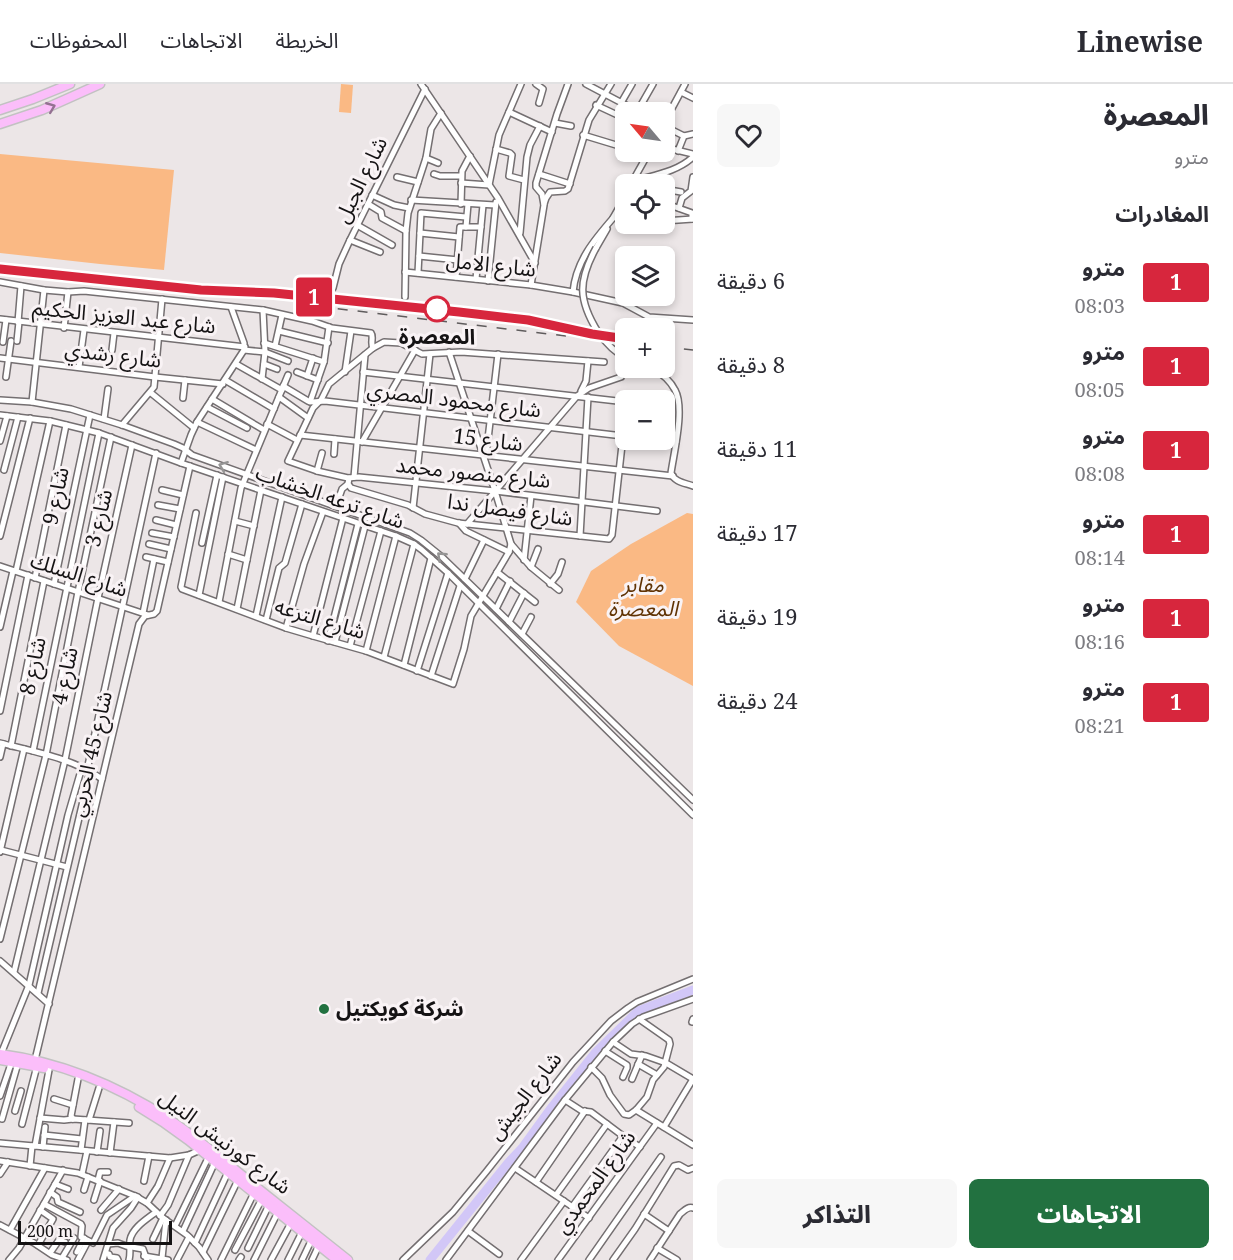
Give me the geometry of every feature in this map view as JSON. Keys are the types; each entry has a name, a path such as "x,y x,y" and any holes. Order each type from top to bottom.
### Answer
{"highway":[{"path":"0,110 70,84"},
{"path":"0,124 42,110 100,84"},
{"name":"شارع كورنيش النيل","path":"0,1056 15,1062 36,1063 49,1070 78,1079 150,1114 212,1159 337,1260"},
{"name":"شارع كورنيش النيل","path":"0,1056 75,1072 134,1098 204,1145 348,1260"}],"street":[{"path":"489,185 499,135 521,84"},
{"path":"544,205 542,194 536,185 568,84"},
{"path":"586,84 619,102"},
{"path":"531,285 546,198 550,192 567,190 589,120 596,105 611,84"},
{"path":"622,102 632,84"},
{"path":"643,102 653,84"},
{"path":"675,103 685,84"},
{"path":"539,103 543,90 540,85"},
{"path":"423,87 498,198 535,263"},
{"name":"شارع الجبل","path":"333,288 339,264 423,87"},
{"path":"681,92 693,98"},
{"path":"596,105 615,114"},
{"path":"508,112 552,132"},
{"path":"405,297 406,231 409,208 426,158 431,129 441,113"},
{"path":"555,123 571,126"},
{"path":"520,235 528,151 540,126"},
{"path":"675,131 684,136 693,134"},
{"path":"583,135 615,145"},
{"path":"678,151 684,136"},
{"path":"496,148 512,155 509,176 525,179 538,176 570,184"},
{"path":"675,150 693,155"},
{"path":"660,174 677,168 693,155"},
{"path":"466,226 461,179 464,166 470,156"},
{"path":"426,158 438,163"},
{"path":"434,174 489,185"},
{"path":"397,177 418,182"},
{"path":"679,208 682,198 691,191 693,177"},
{"path":"675,191 681,192"},
{"path":"372,195 409,208"},
{"path":"488,281 495,205 498,198"},
{"path":"411,200 495,205"},
{"path":"368,204 381,212 383,218 406,231"},
{"path":"476,279 483,205"},
{"path":"675,207 692,213 692,219 675,220"},
{"path":"418,273 422,213 466,217"},
{"path":"614,218 596,248 585,274 582,291 589,317 615,351"},
{"path":"573,292 576,273 583,257 595,238 614,218"},
{"path":"357,225 392,245"},
{"path":"456,277 460,227 481,227"},
{"path":"420,233 459,237"},
{"path":"350,240 380,252"},
{"path":"419,256 458,260"},
{"name":"شارع الامل","path":"405,272 531,285 573,292 623,303 649,317 693,320"},
{"path":"0,288 0,282 44,290 84,291 263,310 329,327 371,333 373,348"},
{"path":"6,377 8,359 19,322 21,286"},
{"path":"32,402 44,290"},
{"path":"64,327 68,292"},
{"path":"122,425 154,387 162,299"},
{"path":"181,463 196,425 244,348 231,307"},
{"path":"262,379 265,352 263,310"},
{"path":"276,346 282,315"},
{"path":"3,320 3,342"},
{"name":"شارع عبد العزيز الحكيم","path":"3,320 244,348 265,352 288,361"},
{"path":"236,364 310,402 324,362 329,327"},
{"path":"79,367 84,330"},
{"path":"279,331 328,343"},
{"path":"345,372 351,331"},
{"path":"112,350 114,333"},
{"path":"267,424 298,438 329,384 373,348 384,342 406,345 422,354 449,352 498,354 604,362"},
{"path":"264,343 324,362"},
{"path":"359,442 415,350"},
{"path":"449,352 485,456 511,544 531,567 559,590"},
{"path":"413,507 430,354"},
{"path":"485,456 498,354"},
{"path":"336,506 342,489 350,480 359,442 365,355"},
{"name":"شارع رشدي","path":"0,358 155,377 224,382"},
{"path":"307,376 313,358"},
{"path":"468,525 577,396 585,384 588,361"},
{"path":"264,364 277,369"},
{"path":"297,372 318,380"},
{"path":"363,372 615,401"},
{"path":"219,602 243,484 288,375"},
{"path":"577,396 590,388 618,378"},
{"path":"665,378 674,388 679,405 671,473 681,482 693,486"},
{"path":"183,398 185,380"},
{"path":"224,382 274,409"},
{"path":"104,419 108,389"},
{"path":"151,393 196,425 256,450"},
{"path":"580,536 588,397"},
{"path":"279,398 308,418"},
{"path":"212,399 264,430"},
{"name":"شارع ترعه الخشاب","path":"0,400 51,405 104,419 174,444 192,454 246,475 410,533 432,548 465,579 693,800"},
{"name":"شارع محمود المصري","path":"310,402 319,401 615,435"},
{"path":"207,407 247,428"},
{"name":"شارع 9","path":"54,584 90,415"},
{"path":"0,441 3,416"},
{"name":"شارع ترعه الخشاب","path":"3,416 50,421 99,433 414,544 448,573 693,815"},
{"path":"4,470 18,417"},
{"path":"0,536 30,418"},
{"path":"0,627 50,421"},
{"path":"0,711 66,425"},
{"name":"شارع 8","path":"33,751 99,433"},
{"path":"0,939 46,754 111,437"},
{"name":"شارع 15","path":"298,438 335,439 673,476"},
{"name":"شارع منصور محمد","path":"298,438 288,461 350,480 495,491 657,511"},
{"path":"334,454 335,439"},
{"name":"شارع 3","path":"98,598 132,445"},
{"path":"615,506 622,450"},
{"path":"38,993 156,453"},
{"path":"316,471 322,453"},
{"name":"شارع 45 الحربي","path":"22,1124 139,624 146,614 157,612 190,466"},
{"path":"202,543 220,476"},
{"path":"199,595 220,476"},
{"name":"شارع فيصل ندا","path":"350,480 352,488 458,523 608,539 612,536 615,506"},
{"path":"162,490 183,495"},
{"path":"237,609 261,490"},
{"path":"524,560 531,496"},
{"path":"256,616 282,497"},
{"path":"266,620 279,568 285,563 302,504"},
{"path":"158,505 180,509"},
{"path":"286,627 304,564 323,512"},
{"path":"196,513 190,541 209,545"},
{"path":"313,636 343,518"},
{"path":"156,520 176,525"},
{"path":"235,521 254,526"},
{"path":"458,523 466,531 509,552"},
{"path":"332,641 358,524"},
{"path":"332,641 365,526"},
{"path":"350,646 381,531"},
{"path":"152,533 174,537"},
{"path":"366,651 396,536"},
{"path":"465,579 484,540"},
{"name":"شارع الترعه","path":"190,541 182,589 286,627 384,657 450,684 453,684 464,649 469,621 478,604"},
{"path":"149,544 171,549"},
{"path":"384,657 414,544"},
{"path":"478,604 509,552 511,544"},
{"path":"531,567 538,549"},
{"path":"228,554 247,560"},
{"path":"146,557 168,562"},
{"path":"404,665 431,558"},
{"path":"146,614 154,559"},
{"path":"550,584 558,574 562,562"},
{"name":"شارع السلك","path":"0,566 146,614"},
{"path":"497,572 535,602"},
{"path":"417,671 448,573"},
{"path":"11,746 44,581"},
{"path":"496,609 510,581"},
{"path":"431,676 460,586"},
{"path":"509,622 524,592"},
{"name":"شارع 4","path":"14,972 65,760 98,598"},
{"path":"291,611 300,614"},
{"path":"522,634 531,617"},
{"path":"570,695 577,687"},
{"path":"0,757 2,743 65,760 86,769 102,780"},
{"path":"24,749 0,851 67,867"},
{"path":"0,1056 29,985 68,815 86,769"},
{"path":"2,964 49,1004"},
{"name":"شارع الجيش","path":"403,1260 453,1212 573,1062 611,1021 637,1002 693,979"},
{"path":"446,1260 591,1067 613,1042 639,1019 693,999"},
{"path":"591,1067 604,1081 610,1095 624,1114 629,1115 636,1110 647,1097 652,1083 666,1063 670,1042 639,1019"},
{"path":"613,1042 628,1052 666,1063 693,1079 664,1127"},
{"path":"605,1051 627,1065 622,1077"},
{"path":"632,1079 642,1055"},
{"path":"0,1096 15,1062"},
{"path":"2,1119 15,1062"},
{"path":"638,1064 657,1075"},
{"path":"30,1166 49,1070"},
{"path":"73,1119 71,1117 78,1079"},
{"path":"84,1190 82,1139 99,1088"},
{"path":"15,1111 21,1091"},
{"path":"54,1100 73,1105"},
{"path":"566,1100 582,1111 590,1111 640,1147"},
{"path":"5,1108 24,1114"},
{"path":"636,1110 693,1145"},
{"path":"536,1182 585,1112"},
{"path":"40,1118 129,1123"},
{"path":"110,1153 114,1122"},
{"path":"555,1195 607,1124"},
{"name":"شارع المحمدي","path":"558,1260 657,1124"},
{"path":"43,1147 45,1127"},
{"path":"97,1152 100,1131"},
{"path":"44,1135 82,1139"},
{"path":"572,1207 623,1136"},
{"path":"0,1143 170,1158 189,1155 200,1150"},
{"path":"153,1239 189,1155"},
{"path":"144,1181 149,1156"},
{"path":"147,1203 158,1186 170,1158"},
{"path":"589,1260 661,1158"},
{"path":"175,1226 212,1159"},
{"path":"183,1231 212,1159"},
{"path":"0,1161 85,1175 120,1188 147,1203 161,1217 183,1231 195,1242 207,1260"},
{"path":"0,1174 8,1162"},
{"path":"20,1260 12,1258 67,1164"},
{"path":"613,1260 674,1166 688,1170 693,1168"},
{"path":"10,1230 45,1168"},
{"path":"515,1168 589,1218"},
{"path":"94,1200 100,1172 108,1172"},
{"path":"195,1242 228,1172"},
{"path":"203,1252 238,1180"},
{"path":"55,1184 69,1189"},
{"path":"101,1210 120,1188"},
{"path":"50,1192 57,1197 58,1202 80,1212"},
{"path":"221,1260 254,1193"},
{"path":"78,1260 89,1240 109,1213 136,1196"},
{"path":"103,1260 113,1228 130,1208 136,1196"},
{"path":"249,1248 266,1202"},
{"path":"235,1250 266,1202"},
{"path":"520,1260 564,1202"},
{"path":"44,1204 81,1225 81,1236 89,1240"},
{"path":"650,1260 685,1209 693,1208"},
{"path":"40,1210 53,1219 42,1242"},
{"path":"254,1260 278,1212"},
{"path":"644,1214 669,1231"},
{"path":"129,1260 131,1236 135,1230 161,1217"},
{"path":"161,1217 162,1258"},
{"path":"36,1218 49,1226"},
{"path":"272,1260 291,1222"},
{"path":"1,1227 25,1238 42,1242 50,1253 65,1259 74,1238"},
{"path":"468,1231 499,1254"},
{"path":"288,1260 302,1232"},
{"path":"177,1260 189,1237"},
{"path":"50,1253 59,1240 65,1242"},
{"path":"77,1252 89,1240"},
{"path":"302,1260 315,1242"},
{"path":"312,1260 315,1242"},
{"path":"108,1244 118,1243 142,1249 145,1256 168,1260"},
{"path":"657,1248 677,1260"},
{"path":"106,1253 118,1260"}],"green space":[{"path":"341,84 353,85 351,113 339,112"},
{"path":"0,154 174,170 164,270 0,253"},
{"name":"مقابر المعصرة","path":"687,513 693,514 693,686 619,646 576,602 591,571 631,544"}],"waterway":[{"path":"430,1260 523,1147 595,1053 638,1011 693,990"}],"railway":[{"path":"0,269 201,290 274,293 459,311 528,320 615,337"},
{"path":"298,304 566,336"},
{"path":"675,348 693,350"}],"metro line":[{"name":"1","path":"0,269 201,290 274,293 459,312 528,320 615,337"}],"place":[{"name":"المعصرة","path":"437,309"},
{"name":"شركة كويكتيل","path":"324,1009"}]}
